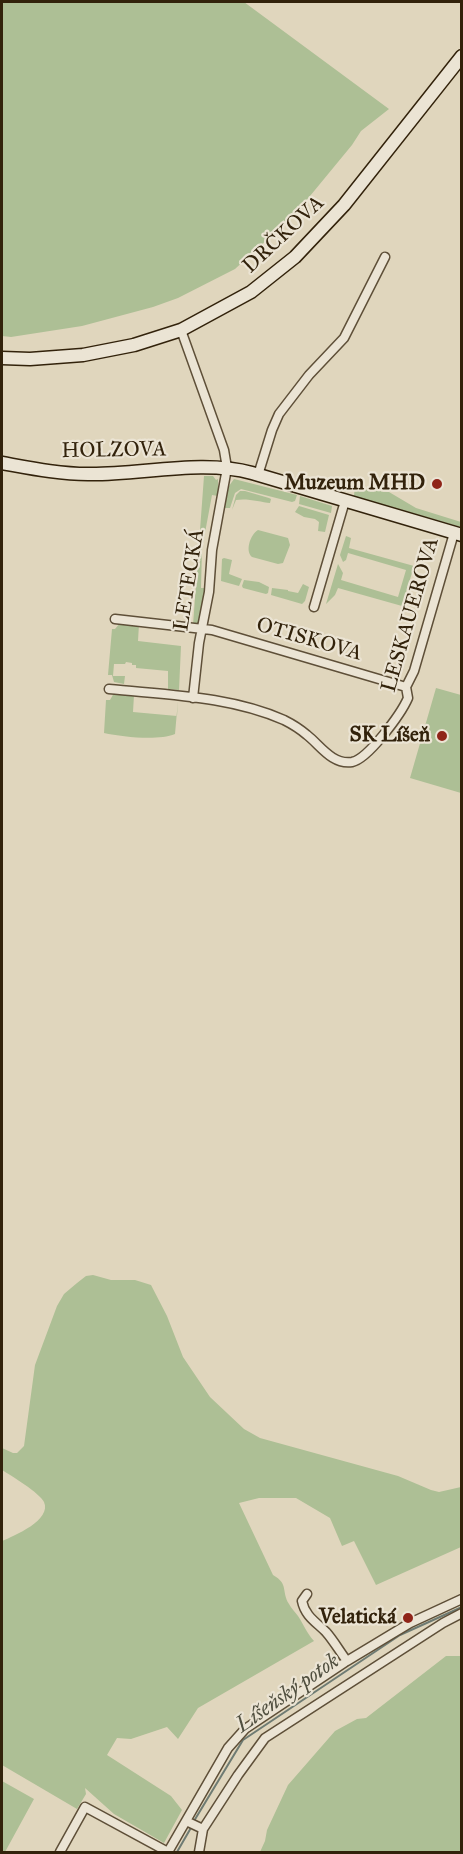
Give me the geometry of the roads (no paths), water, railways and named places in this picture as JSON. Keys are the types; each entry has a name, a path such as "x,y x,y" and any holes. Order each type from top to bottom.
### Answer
{"street":[{"name":"DRČKOVA","path":"2,358 83,355 134,345 181,330 251,292 295,257 344,205 462,56"},
{"path":"258,475 273,425 279,414 309,375 344,339 385,257"},
{"path":"181,330 224,450 227,468"},
{"name":"HOLZOVA","path":"2,463 87,474 227,468 458,534"},
{"name":"LETECKÁ","path":"193,698 198,643 209,592 212,550 227,468"},
{"path":"314,607 345,501"},
{"name":"LESKAUEROVA","path":"193,698 233,705 282,720 304,732 333,758 347,762 356,761 368,753 408,697 406,687 414,672 458,534"},
{"name":"OTISKOVA","path":"115,618 212,630 406,687"},
{"path":"109,689 193,698"},
{"path":"307,1594 302,1601 304,1609 310,1618 327,1633 347,1661"},
{"path":"60,1852 85,1807 168,1852 194,1825 265,1738 440,1617 462,1599"},
{"path":"199,1852 194,1825 228,1748 238,1736 258,1719 410,1623 462,1613"}],"waterway":[{"name":"Líšeňský potok","path":"194,1821 243,1740 400,1635 462,1607"},
{"name":"Líšeňský potok","path":"177,1852 192,1826"}],"place":[{"name":"Muzeum MHD","path":"437,484"},
{"name":"SK Líšeň","path":"442,736"},
{"name":"Velatická","path":"408,1618"}]}
